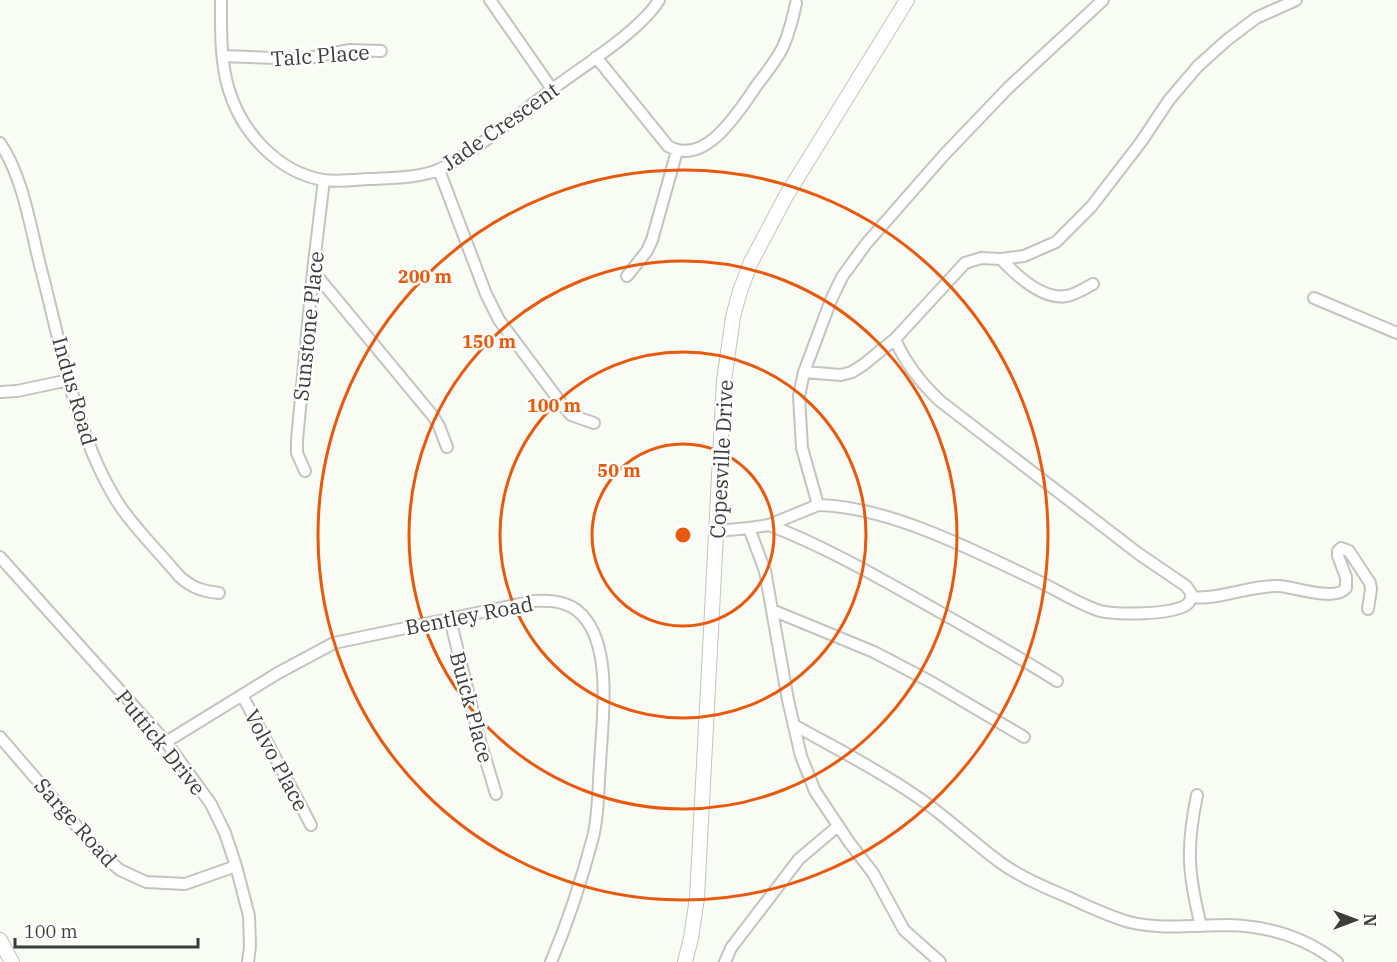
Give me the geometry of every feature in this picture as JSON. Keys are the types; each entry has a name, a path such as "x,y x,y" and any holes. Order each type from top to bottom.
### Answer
{"street":[{"name":"Jade Crescent","path":"221,0 223,56 232,101 252,135 266,151 286,166 304,175 324,180 390,177 440,170 487,140 596,57 645,17 659,0"},
{"path":"490,0 552,89"},
{"name":"Copesville Drive","path":"685,962 697,898 718,531 724,381 729,339 740,291 751,262 786,196 907,0"},
{"path":"818,505 802,448 799,396 804,372 842,277 866,244 944,155 1008,88 1103,0"},
{"path":"804,372 841,375 852,372 895,339 965,263 981,258 1001,259 1024,256 1056,242 1091,207 1141,142 1169,100 1198,66 1256,18 1296,0"},
{"path":"596,57 659,138 677,151 690,151 709,143 742,108 783,46 793,20 795,3"},
{"name":"Talc Place","path":"223,56 302,59 350,50 381,51"},
{"name":"Indus Road","path":"0,143 11,163 25,205 69,380 93,455 121,507 179,576 198,590 219,592"},
{"path":"627,276 647,251 677,151"},
{"path":"440,170 486,294 499,320 571,415 594,423"},
{"name":"Sunstone Place","path":"305,471 297,453 297,440 324,180"},
{"path":"1001,259 1023,280 1054,296 1071,295 1093,284"},
{"path":"313,271 433,416 447,447"},
{"path":"1314,298 1397,333"},
{"path":"718,531 769,525 818,505 860,509 946,539 1102,611 1170,611 1186,605 1191,597 1186,586 1138,555 940,402 922,384 902,356 895,339"},
{"path":"0,392 17,391 69,380"},
{"path":"769,525 852,562 1001,646 1057,681"},
{"path":"749,528 765,571 782,675 814,791 873,873 904,930 940,962"},
{"path":"1191,597 1219,597 1267,586 1294,588 1330,595 1341,593 1347,583 1338,556 1341,548 1349,551 1370,583 1368,609"},
{"name":"Puttick Drive","path":"0,557 166,742 211,804 225,833 249,916 248,962"},
{"name":"Bentley Road","path":"166,742 278,673 334,643 534,601 561,602 578,612 594,633 603,678 597,808 593,835 563,933 551,962"},
{"path":"772,610 874,652 1024,736"},
{"name":"Buick Place","path":"450,620 480,741 496,794"},
{"name":"Volvo Place","path":"242,695 312,825"},
{"path":"795,725 856,758 917,796 1004,865 1041,886 1109,916 1132,922 1172,927 1227,925 1270,930 1308,942 1337,962"},
{"name":"Sarge Road","path":"0,737 99,852 120,870 146,882 185,884 236,866"},
{"path":"1197,795 1189,843 1189,867 1201,926"},
{"path":"725,962 730,948 799,858 838,826"},
{"path":"0,940 12,962"}]}
